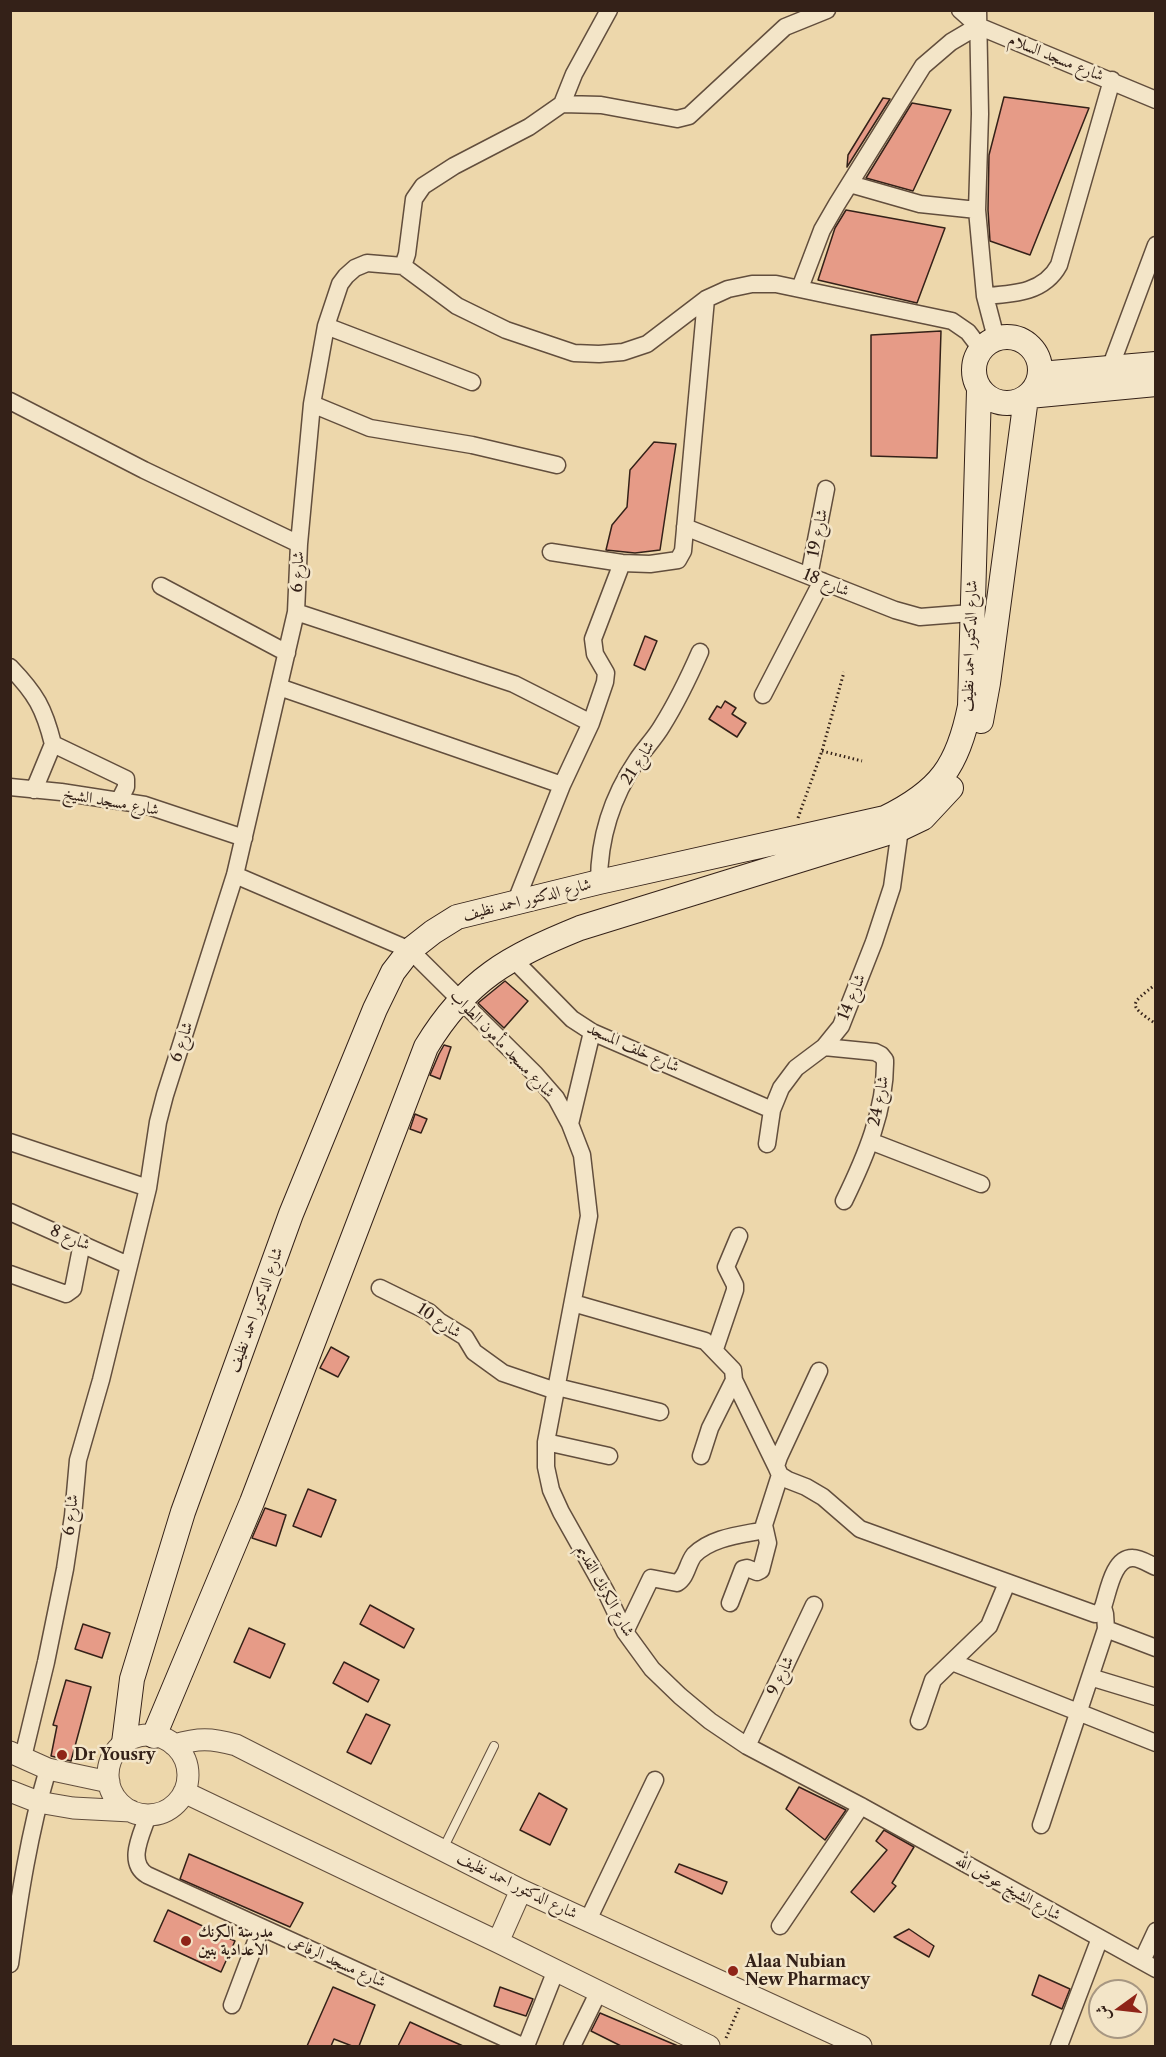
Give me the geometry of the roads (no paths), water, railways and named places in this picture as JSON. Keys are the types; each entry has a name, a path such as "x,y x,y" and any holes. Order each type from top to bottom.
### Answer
{"main road":[{"path":"1028,397 1036,386 1040,374 1040,363 1035,352 1018,338 1007,336 988,344 975,358 974,380 979,390 989,399 1001,404 1014,403 1028,397 1155,384"},
{"path":"1040,374 1155,364"},
{"name":"شارع الدكتور احمد نظيف","path":"124,1743 132,1679 183,1512 291,1214 375,1010 393,972 410,950 457,917 516,901 885,818 912,805 935,786 952,762 964,735 969,706 979,390"},
{"name":"شارع الدكتور احمد نظيف","path":"164,1740 252,1502 426,1047 441,1022 459,999 484,977 512,958 539,945 580,928 900,829 923,818 947,795 965,768 976,740 988,682 1028,397"}],"street":[{"path":"609,10 574,74 562,104 529,127 454,166 423,186 414,199 407,254 403,266 457,306 506,330 574,353 623,352 647,344 706,300 728,289 752,284 776,284 800,288 952,321 988,344"},
{"path":"562,104 601,105 683,119 785,27 827,10"},
{"name":"شارع مسجد السلام","path":"960,10 1155,100"},
{"path":"800,288 822,231 923,66 978,18"},
{"path":"978,18 980,114 977,210 988,344"},
{"path":"985,296 1022,293 1038,286 1055,272 1059,265 1112,80"},
{"path":"850,184 920,204 977,210"},
{"path":"1110,368 1155,245"},
{"name":"شارع 6","path":"16,1755 46,1662 65,1569 78,1460 148,1188 158,1122 236,875 296,612 298,544 312,404 326,326 340,284 355,268 367,263 403,266"},
{"path":"551,552 622,563 650,564 678,560 683,551 706,300"},
{"path":"326,326 472,382"},
{"path":"10,400 144,470 298,544"},
{"path":"312,404 369,428 472,445 557,465"},
{"name":"شارع 19","path":"763,695 816,579 826,489"},
{"name":"شارع 18","path":"685,527 895,610 920,617 971,613"},
{"path":"516,901 562,785 591,723 605,682 606,673 595,654 593,639 622,563"},
{"path":"161,586 286,653"},
{"path":"296,612 514,684 591,723"},
{"name":"شارع 21","path":"599,882 602,835 609,812 636,762 661,728 681,694 700,652"},
{"path":"10,667 31,688 42,709 53,744 34,790"},
{"path":"279,687 562,785"},
{"path":"53,744 126,779 126,787 118,801"},
{"name":"شارع مسجد الشيخ","path":"10,787 145,805 244,838"},
{"name":"شارع 14","path":"767,1144 772,1110 781,1088 796,1068 824,1047 841,1026 874,942 892,887 900,829"},
{"name":"شارع مسجد مأمون الطواب","path":"236,875 410,950 535,1074 556,1098 570,1124 582,1155 589,1216 546,1442"},
{"name":"شارع خلف المسجد","path":"512,958 572,1019 592,1032 772,1110"},
{"path":"570,1124 592,1032"},
{"name":"شارع 24","path":"824,1047 875,1052 885,1060 880,1104 870,1141 844,1201"},
{"path":"870,1141 981,1184"},
{"path":"10,1142 148,1188"},
{"name":"شارع 8","path":"10,1212 128,1265"},
{"path":"715,1349 735,1290 735,1285 726,1267 739,1236"},
{"path":"10,1274 66,1294 70,1293 73,1289 82,1243"},
{"name":"شارع 10","path":"380,1288 429,1312 465,1337 474,1352 503,1373 556,1389 660,1412"},
{"path":"573,1303 705,1341 733,1370 734,1380 778,1470 788,1480 823,1497 860,1529 1089,1612 1100,1612 1118,1565 1125,1559 1134,1558 1155,1567"},
{"path":"730,1603 743,1569 747,1568 757,1572 761,1570 768,1548 765,1520 778,1470 779,1456 819,1371"},
{"path":"701,1456 714,1419 734,1380"},
{"path":"546,1442 609,1456"},
{"name":"شارع الكرنك القديم","path":"546,1442 546,1467 551,1490 561,1512 606,1592 625,1632 652,1669 710,1721 747,1746 861,1806"},
{"path":"625,1632 651,1578 677,1583 682,1580 695,1555 716,1540 765,1530"},
{"path":"919,1721 933,1680 989,1626 1007,1583"},
{"name":"شارع 9","path":"747,1746 814,1605"},
{"path":"1041,1825 1106,1629 1106,1614 1103,1607"},
{"path":"1106,1629 1155,1648"},
{"path":"952,1662 1155,1743"},
{"path":"1090,1677 1155,1697"},
{"path":"10,1791 38,1802 98,1811 159,1814 170,1809 178,1801 187,1779 187,1766 182,1755 164,1740 138,1736 124,1743 116,1751 111,1761 109,1782 113,1794 120,1804 139,1813"},
{"name":"شارع الدكتور احمد نظيف","path":"164,1740 216,1739 236,1745 521,1890 861,2046"},
{"path":"16,1755 48,1769 109,1782"},
{"path":"10,1964 38,1802 48,1769"},
{"path":"588,1920 655,1780"},
{"path":"184,1791 709,2046"},
{"path":"780,1926 861,1806"},
{"name":"شارع الشيخ عوض الله","path":"861,1806 1149,1965"},
{"name":"شارع مسجد الرفاعى","path":"139,1813 136,1864 140,1871 524,2046"},
{"path":"498,1942 521,1890"},
{"path":"232,2005 261,1928"},
{"path":"1149,1965 1155,1931"},
{"path":"1059,2046 1100,1938"},
{"path":"524,2046 556,1970"},
{"path":"572,2046 599,1991"}],"lane":[{"path":"442,1849 494,1746"}],"place":[{"name":"Dr Yousry","path":"62,1755"},
{"name":"مدرسة الكرنك الاعدادية بنين","path":"186,1941"},
{"name":"Alaa Nubian New Pharmacy","path":"733,1971"}]}
